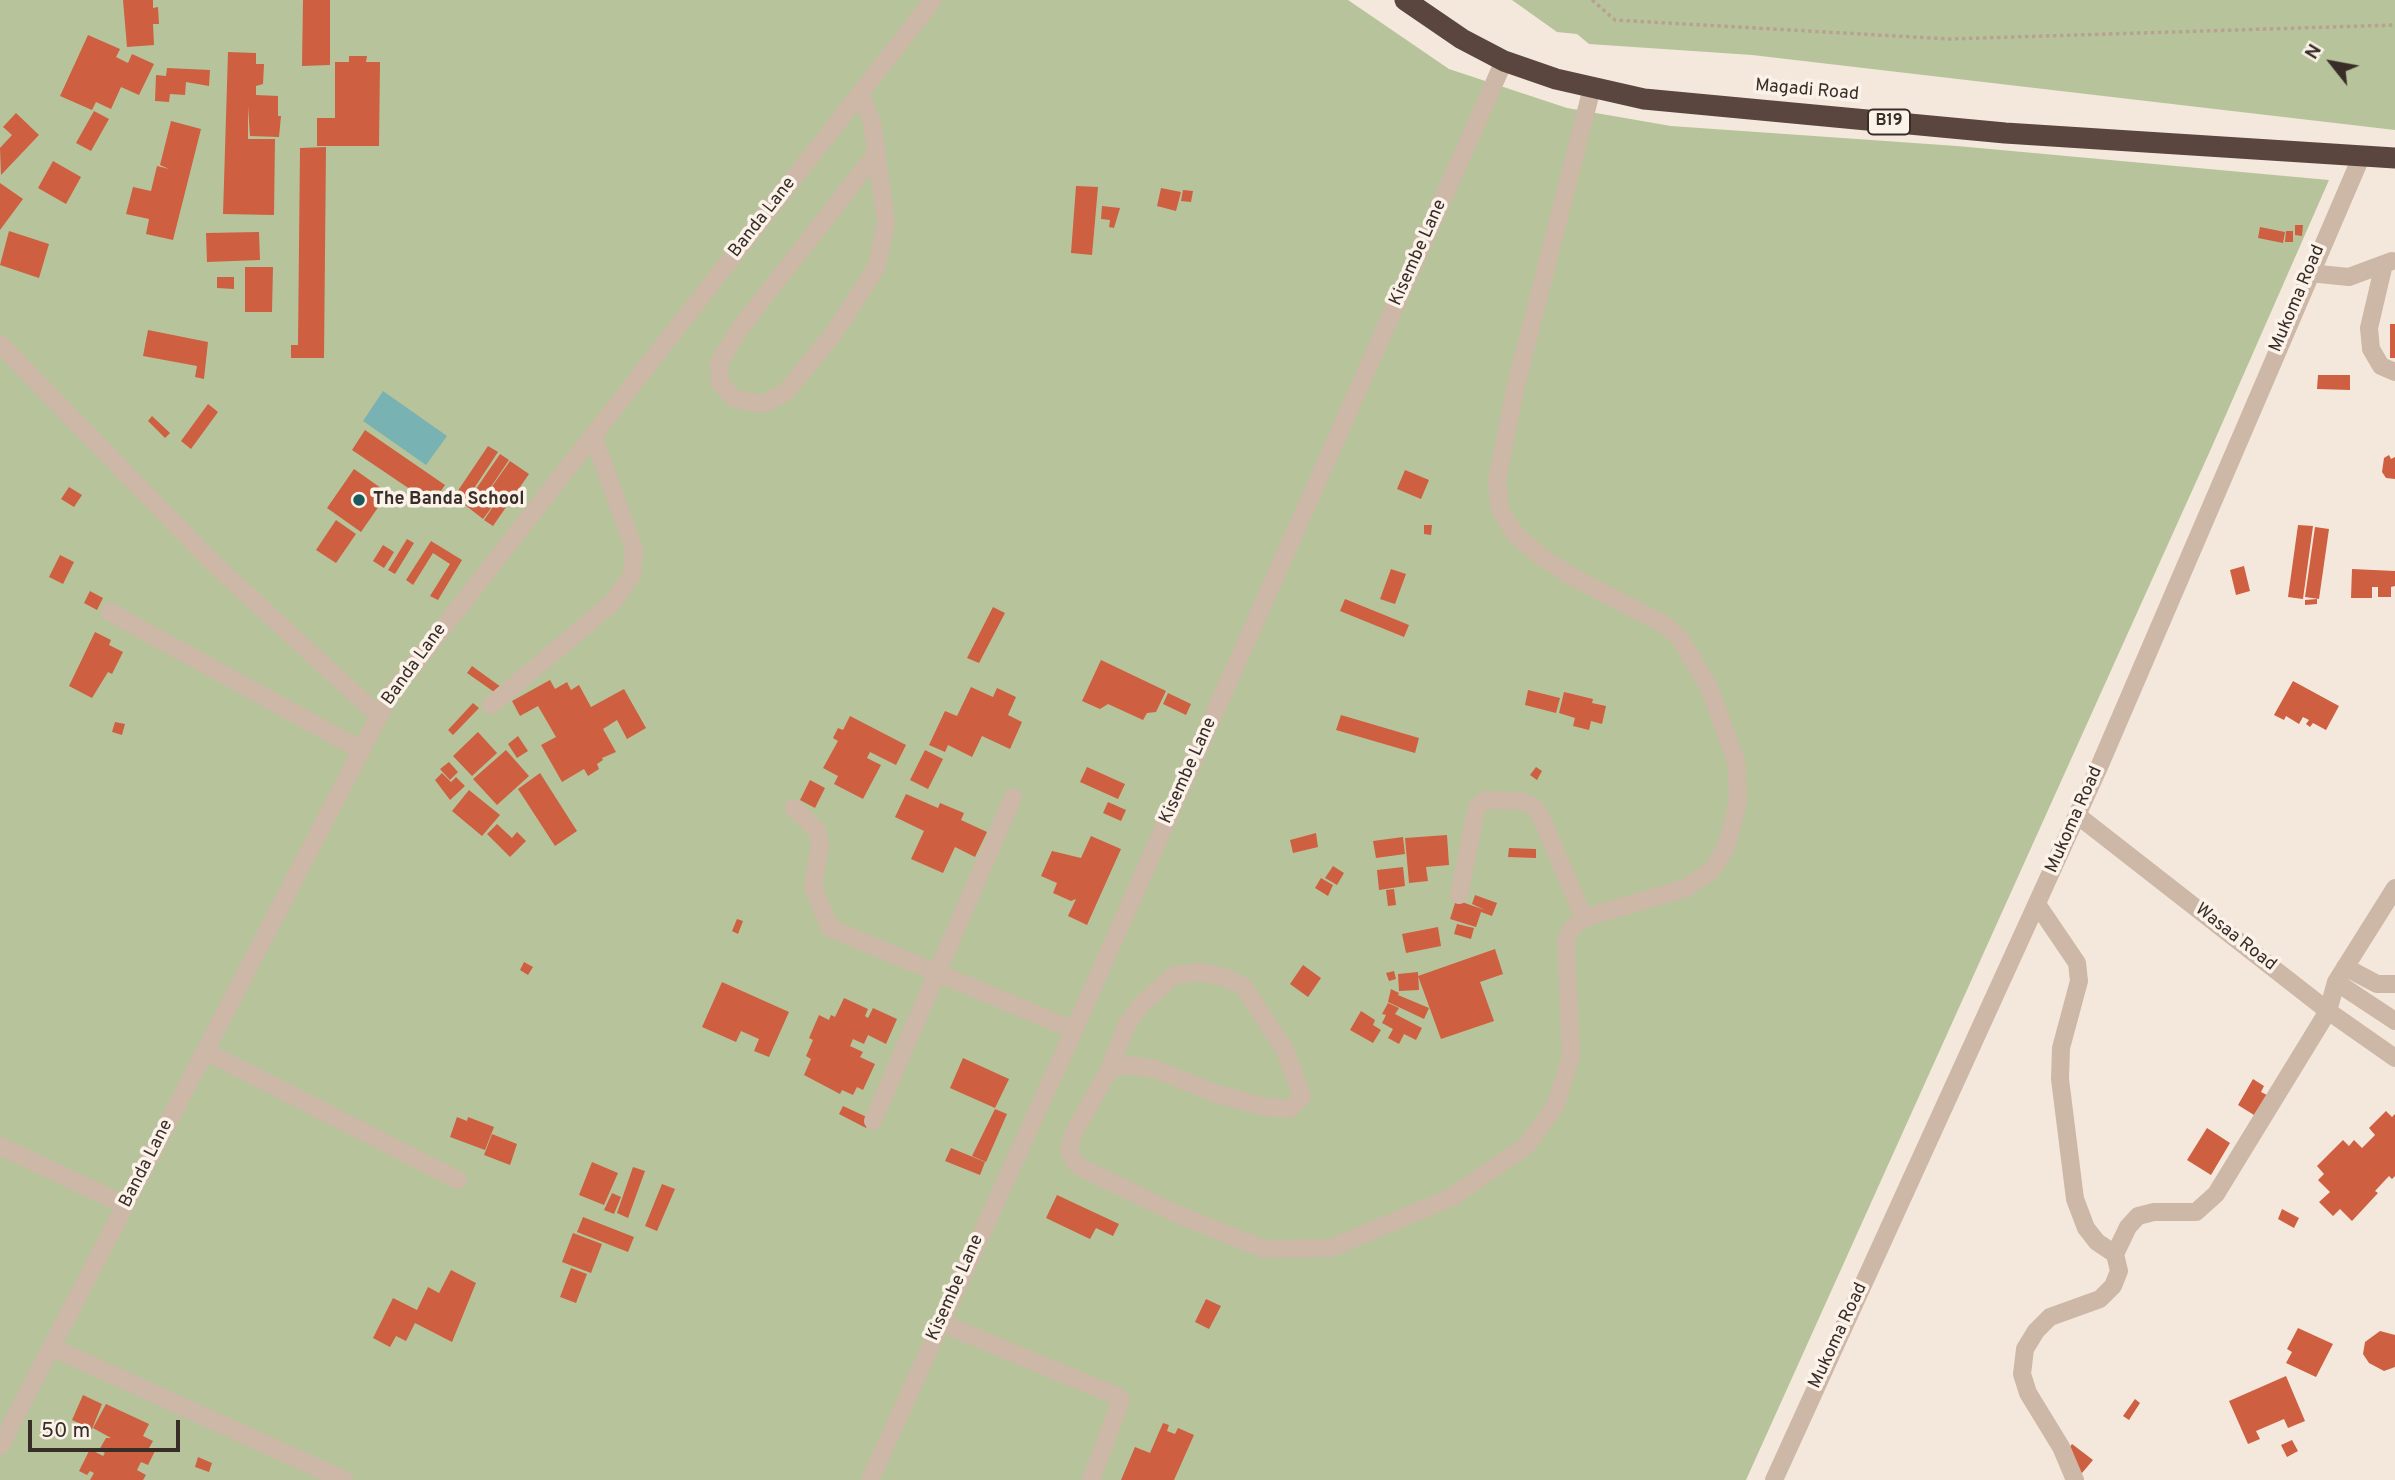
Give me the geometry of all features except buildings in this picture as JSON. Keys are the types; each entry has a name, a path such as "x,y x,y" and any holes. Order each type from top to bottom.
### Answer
{"highway":[{"name":"Magadi Road","path":"1405,0 1462,39 1504,61 1592,88 1644,99 2005,133 2395,158"}],"street":[{"name":"Banda Lane","path":"0,1446 389,697 933,0"},
{"name":"Kisembe Lane","path":"870,1480 1074,1030 1504,61"},
{"path":"1109,1070 1126,1065 1155,1069 1214,1093 1265,1107 1289,1108 1303,1097 1285,1050 1243,986 1223,977 1201,972 1174,975 1141,1005 1126,1026 1109,1070 1074,1132 1069,1150 1073,1160 1082,1168 1179,1215 1264,1249 1331,1248 1452,1197 1526,1146 1555,1107 1571,1056 1566,941 1571,929 1584,918 1686,888 1712,870 1727,848 1738,802 1735,761 1710,687 1679,637 1665,625 1571,576 1539,555 1516,535 1500,510 1497,480 1515,389 1592,88"},
{"path":"860,94 872,122 886,223 876,268 834,333 786,392 763,404 735,399 720,383 719,363 740,328 875,155"},
{"name":"Mukoma Road","path":"1774,1480 2077,815 2362,155"},
{"path":"2309,273 2349,277 2389,262"},
{"path":"2389,262 2368,328 2371,349 2381,366 2395,372"},
{"path":"0,344 213,563 379,716"},
{"path":"491,705 612,603 632,575 634,549 593,435"},
{"path":"110,612 361,750"},
{"path":"873,1121 1013,797"},
{"path":"1459,895 1477,807 1485,800 1522,800 1534,807 1541,817 1584,918"},
{"path":"794,808 817,830 820,845 813,887 830,928 1074,1030"},
{"name":"Wasaa Road","path":"2077,815 2328,1011 2395,1058"},
{"path":"2075,1480 2061,1447 2028,1392 2022,1374 2025,1349 2036,1331 2050,1317 2100,1299 2113,1286 2119,1271 2115,1254 2128,1227 2138,1216 2154,1212 2196,1212 2216,1194 2328,1011 2341,975 2395,888"},
{"path":"2037,904 2077,963 2079,981 2061,1048 2075,1199 2096,1242 2115,1254"},
{"path":"2341,975 2377,984 2395,984"},
{"path":"2341,975 2395,1021"},
{"path":"205,1051 458,1180"},
{"path":"0,1146 125,1205"},
{"path":"941,1323 1119,1397 1121,1400 1091,1480"},
{"path":"51,1347 345,1480"}],"path":[{"path":"1592,0 1615,20 1949,39 2395,25"}],"green space":[{"path":"0,0 1348,0 1449,69 1567,108 1671,126 1957,146 2329,180 2210,451 1746,1480 0,1480"},
{"path":"1512,0 2395,0 2395,130 1752,55 1589,44 1577,34 1557,32"}],"water":[{"path":"383,391 447,436 426,465 363,421"}],"place":[{"name":"The Banda School","path":"359,500"}]}
